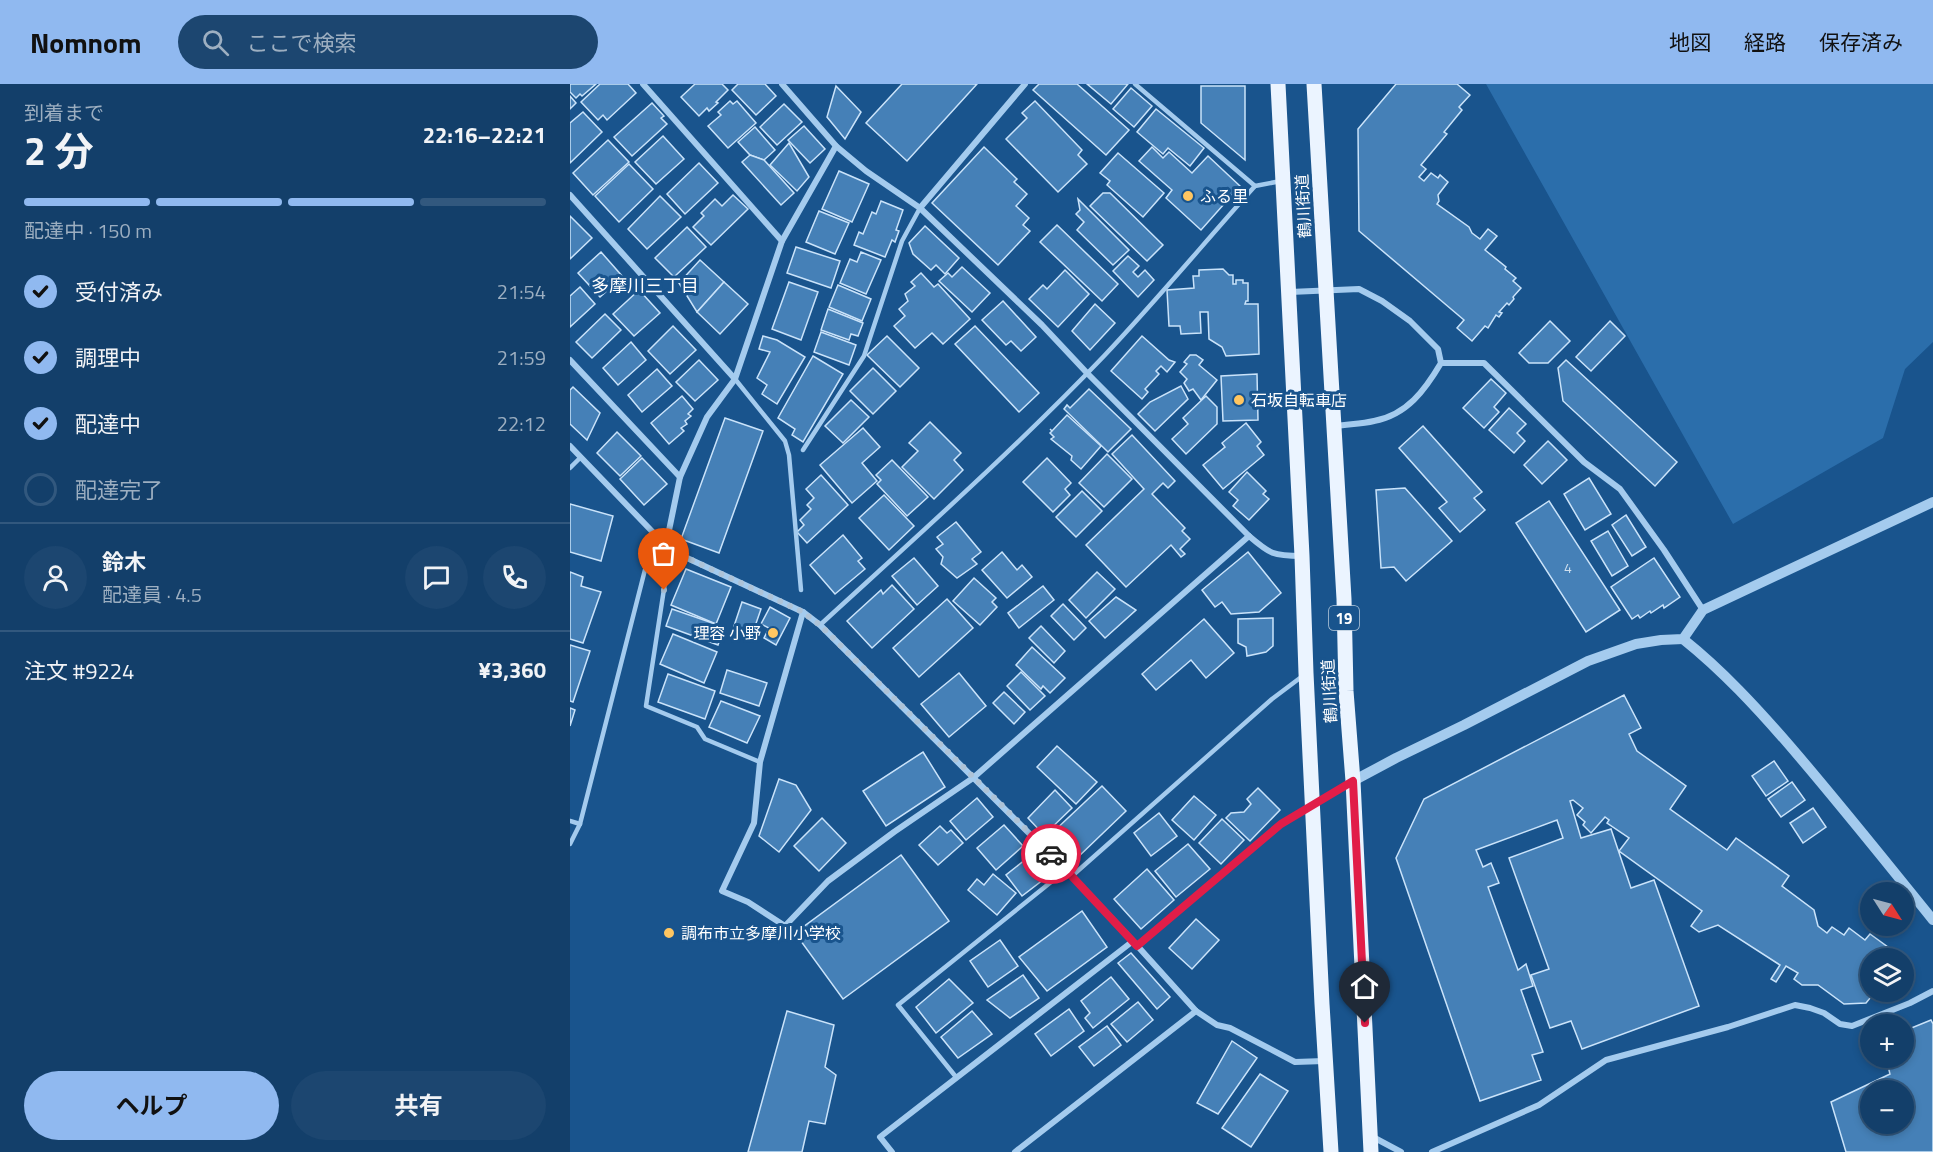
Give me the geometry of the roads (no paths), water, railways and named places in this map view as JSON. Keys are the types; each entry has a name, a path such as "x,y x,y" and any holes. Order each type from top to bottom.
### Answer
{"main road":[{"name":"鶴川街道","path":"1278,84 1331,1152"},
{"name":"鶴川街道","path":"1314,84 1344,599 1346,691 1353,781 1371,1152"}],"street":[{"path":"643,84 782,241"},
{"path":"782,84 836,146 866,171 920,208 1042,325 1249,536 1267,552 1285,556 1302,556"},
{"path":"920,208 1025,84"},
{"path":"668,547 680,477 707,417 735,379 782,241 836,146"},
{"path":"570,195 735,379"},
{"path":"1290,292 1359,289 1382,301 1410,321 1438,349 1441,363 1425,390 1403,410 1375,421 1334,426"},
{"path":"570,360 680,477"},
{"path":"1441,363 1484,363 1584,462 1620,489 1703,610"},
{"path":"570,446 668,547 803,612 820,625 1072,876 1196,1011 1216,1025 1230,1028 1295,1062 1326,1061"},
{"path":"1683,639 1703,610 1933,502"},
{"path":"803,612 760,762 754,823 722,891 748,902 785,927 828,881 972,778 1249,536"},
{"path":"1353,781 1588,662 1636,644 1683,639 1710,660 1766,719 1820,781 1933,920"},
{"path":"892,1152 880,1137 956,1077 1135,944"},
{"path":"1432,1152 1539,1105 1606,1060 1795,1005 1824,1013 1840,1024 1852,1026 1910,1003 1933,991"},
{"path":"1015,1152 1196,1011"},
{"path":"1370,1135 1401,1152"}],"lane":[{"path":"1136,84 1255,186"},
{"path":"820,625 967,491 1087,373 1255,186 1283,181"},
{"path":"803,450 864,356 902,241 920,208"},
{"path":"735,379 785,441 789,455 801,590"},
{"path":"570,468 581,458"},
{"path":"570,844 580,824 648,558 656,535"},
{"path":"668,547 646,706 697,727 705,739 760,762"},
{"path":"1072,876 1272,699 1306,674"},
{"path":"1135,944 1281,824 1353,781"},
{"path":"570,821 580,824"},
{"path":"956,1077 898,1005 1066,870"}],"place":[{"name":"ふる里","path":"1188,196"},
{"name":"石坂自転車店","path":"1239,400"},
{"name":"理容 小野","path":"773,633"},
{"name":"調布市立多摩川小学校","path":"669,933"}],"district":[{"name":"多摩川三丁目","path":"645,285"}]}
